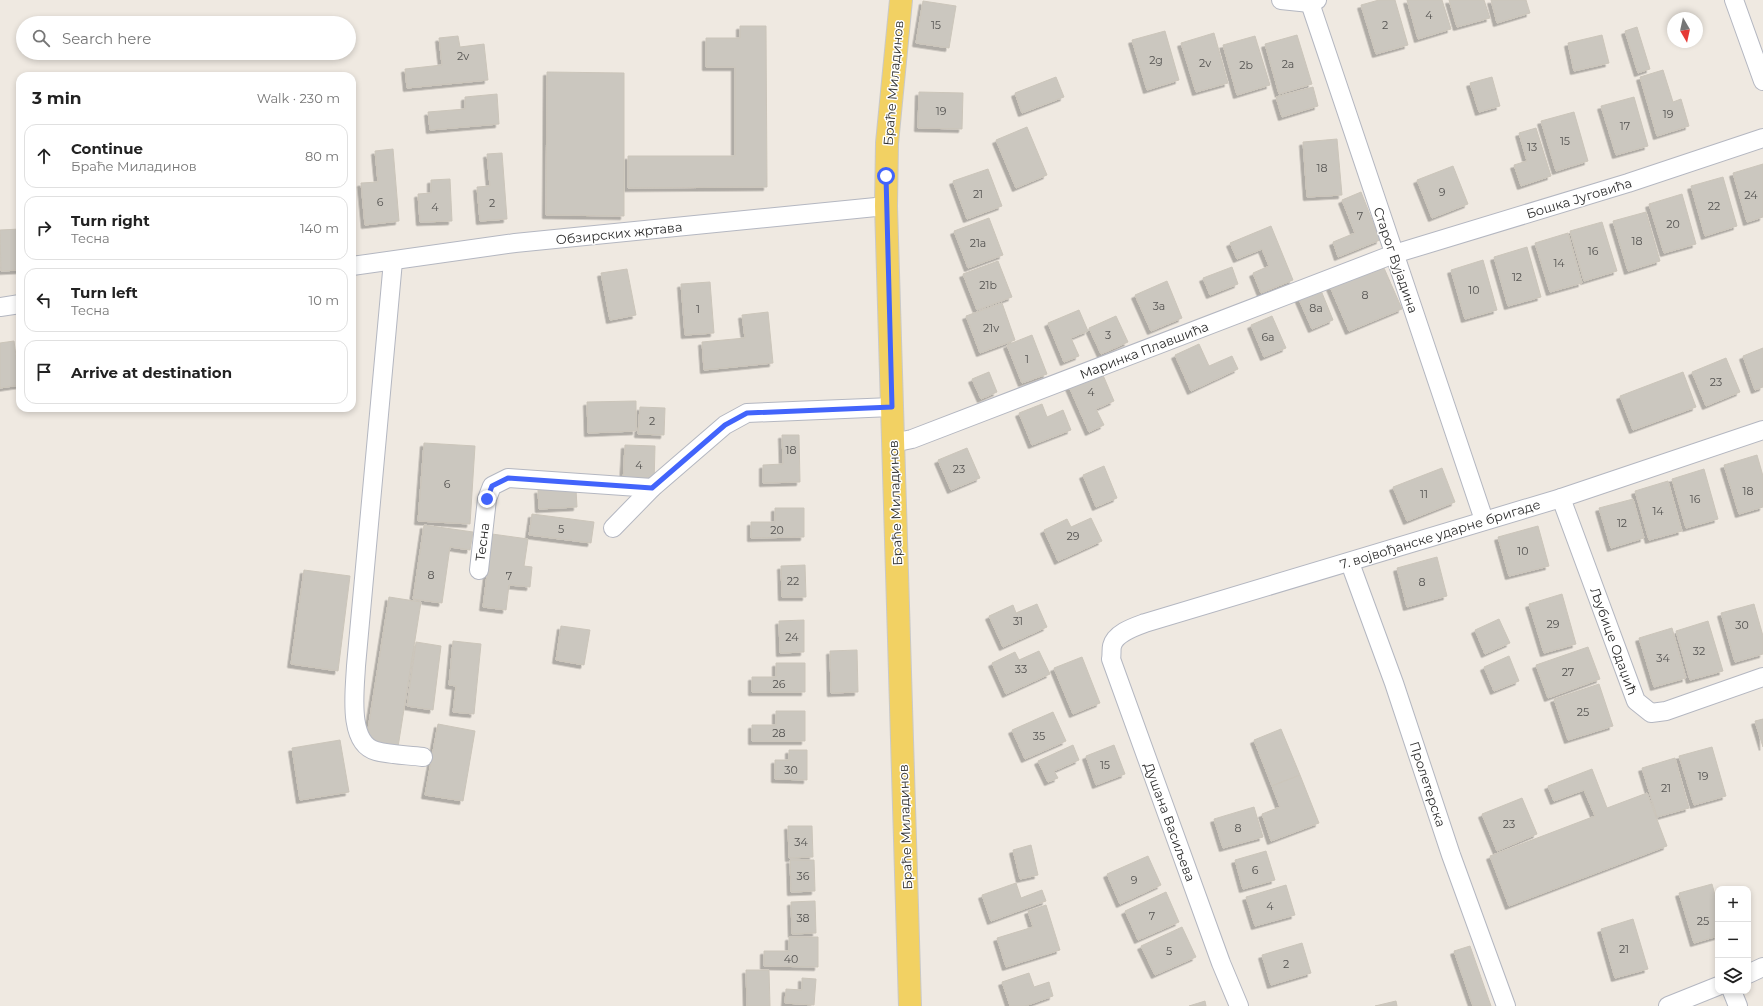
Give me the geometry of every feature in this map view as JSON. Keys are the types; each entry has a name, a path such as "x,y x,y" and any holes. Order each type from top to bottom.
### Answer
{"main road":[{"name":"Браће Миладинов","path":"901,0 888,136 886,206 910,1006"}],"street":[{"path":"1281,0 1312,1"},
{"path":"1734,0 1763,81"},
{"name":"Старог Вујадина","path":"1312,1 1394,254 1484,520"},
{"name":"Бошка Југовића","path":"1394,254 1628,183 1763,138"},
{"name":"Обзирских жртава","path":"356,266 515,243 886,206"},
{"name":"Маринка Плавшића","path":"893,443 912,439 1394,254"},
{"path":"393,261 356,666 355,702 357,733 364,742 375,750 423,757"},
{"path":"0,307 16,305"},
{"path":"613,528 652,488 725,425 747,413 892,407"},
{"name":"7. војвођанске ударне бригаде","path":"1118,637 1132,628 1145,623 1350,563 1484,520 1561,498 1763,430"},
{"name":"Тесна","path":"479,570 487,499 492,486 508,478 652,488"},
{"name":"Љубице Одаџић","path":"1561,498 1636,701 1643,708 1651,713 1666,711 1763,677"},
{"name":"Пролетерска","path":"1350,563 1394,683 1451,855 1506,1006"},
{"name":"Душана Васиљева","path":"1118,637 1112,645 1112,659 1221,963 1239,1006"},
{"path":"1751,973 1763,967"},
{"path":"1668,1006 1715,987"},
{"path":"1733,994 1738,1006"}],"building":[{"path":"1379,0 1395,0 1408,45 1376,54 1361,5"},
{"path":"1407,0 1442,0 1451,29 1418,39"},
{"path":"1449,0 1484,0 1490,18 1457,27"},
{"path":"1491,0 1526,0 1530,13 1497,23"},
{"path":"923,1 956,6 949,48 916,43"},
{"path":"740,26 766,26 767,187 628,188 628,156 735,156 735,67 706,67 706,38 740,38"},
{"path":"1637,27 1650,69 1638,73 1625,31"},
{"path":"1165,31 1179,80 1147,90 1132,40"},
{"path":"1214,33 1228,83 1196,92 1181,43"},
{"path":"1297,35 1312,84 1279,94 1265,44"},
{"path":"1602,35 1609,63 1574,71 1568,43"},
{"path":"458,36 460,47 484,44 488,80 407,88 405,69 442,65 439,38"},
{"path":"1255,36 1270,85 1237,95 1223,45"},
{"path":"1663,70 1673,102 1681,99 1689,126 1657,136 1640,77"},
{"path":"547,72 624,73 624,216 546,215"},
{"path":"1056,77 1064,97 1022,113 1015,93"},
{"path":"1492,77 1500,106 1479,112 1470,83"},
{"path":"1313,87 1318,106 1282,117 1276,97"},
{"path":"919,92 963,93 962,129 918,128"},
{"path":"497,94 499,124 430,130 428,112 465,109 465,97"},
{"path":"1634,97 1648,146 1616,155 1601,106"},
{"path":"1574,112 1588,161 1556,171 1541,121"},
{"path":"1027,127 1047,175 1016,188 996,140"},
{"path":"1536,128 1551,176 1521,186 1514,165 1527,161 1519,133"},
{"path":"1337,139 1342,195 1307,197 1303,142"},
{"path":"393,149 399,221 365,225 361,183 378,182 375,151"},
{"path":"502,153 507,219 480,221 477,187 490,186 487,154"},
{"path":"1763,164 1763,217 1747,222 1733,173"},
{"path":"1453,166 1468,204 1432,218 1417,180"},
{"path":"988,169 1002,206 967,219 953,181"},
{"path":"1723,177 1737,226 1705,236 1691,186"},
{"path":"450,179 452,221 420,222 418,194 431,193 431,180"},
{"path":"1361,192 1380,240 1338,257 1333,242 1355,233 1342,200"},
{"path":"1682,194 1696,244 1664,253 1649,204"},
{"path":"1646,212 1660,261 1628,271 1613,221"},
{"path":"989,218 1003,255 968,268 954,231"},
{"path":"1602,222 1617,271 1584,281 1570,231"},
{"path":"1271,226 1293,280 1261,293 1253,273 1269,266 1262,249 1237,259 1230,243"},
{"path":"16,229 16,270 1,271 0,230"},
{"path":"1568,233 1582,283 1550,292 1535,243"},
{"path":"1527,247 1541,297 1508,306 1494,257"},
{"path":"1483,260 1497,310 1465,319 1451,270"},
{"path":"998,261 1012,297 977,310 963,274"},
{"path":"1232,267 1238,284 1210,295 1203,278"},
{"path":"1364,267 1367,275 1384,268 1402,309 1349,331 1328,282"},
{"path":"627,269 636,315 610,320 601,273"},
{"path":"1167,281 1182,318 1151,331 1135,295"},
{"path":"710,282 714,333 685,335 681,284"},
{"path":"1320,288 1333,320 1312,329 1298,297"},
{"path":"1002,303 1015,340 980,353 966,316"},
{"path":"1079,310 1088,331 1071,338 1079,356 1064,362 1048,323"},
{"path":"768,312 773,363 704,370 702,342 745,338 742,315"},
{"path":"1116,316 1128,342 1101,354 1089,328"},
{"path":"1272,316 1286,348 1264,357 1251,325"},
{"path":"1032,335 1047,374 1022,383 1007,345"},
{"path":"14,341 16,356 16,386 0,388 0,343"},
{"path":"1199,344 1209,366 1232,356 1238,369 1191,391 1175,355"},
{"path":"1763,348 1763,387 1755,390 1743,356"},
{"path":"1726,358 1740,392 1706,406 1692,372"},
{"path":"1100,368 1114,401 1096,409 1104,425 1089,432 1067,382"},
{"path":"989,372 997,392 981,399 972,379"},
{"path":"1683,372 1696,407 1633,430 1620,396"},
{"path":"636,401 636,431 588,433 587,402"},
{"path":"1042,404 1047,417 1063,410 1071,430 1032,445 1019,413"},
{"path":"640,407 665,408 664,435 638,434"},
{"path":"782,435 799,435 800,482 763,483 763,465 783,464"},
{"path":"424,443 475,446 470,524 418,521"},
{"path":"625,445 655,446 654,485 623,483"},
{"path":"967,448 980,478 951,490 938,460"},
{"path":"1757,455 1763,476 1763,507 1739,514 1724,465"},
{"path":"1104,466 1117,498 1096,507 1083,475"},
{"path":"1442,468 1455,502 1407,521 1393,487"},
{"path":"1704,469 1718,519 1686,528 1672,479"},
{"path":"1668,481 1682,531 1649,540 1635,491"},
{"path":"576,489 577,507 539,509 538,490"},
{"path":"1633,499 1644,538 1611,548 1599,508"},
{"path":"775,508 804,508 804,537 751,538 751,522 775,522"},
{"path":"532,514 594,522 591,543 529,535"},
{"path":"1091,518 1102,541 1058,561 1044,530 1067,519 1071,527"},
{"path":"424,525 473,532 470,550 450,547 442,603 413,599"},
{"path":"1538,526 1549,566 1509,576 1498,537"},
{"path":"492,534 528,539 524,566 532,567 530,587 509,585 506,610 483,607"},
{"path":"1437,557 1447,596 1407,607 1397,568"},
{"path":"805,565 806,597 782,597 781,566"},
{"path":"304,570 350,576 338,671 291,664"},
{"path":"1562,594 1576,644 1544,653 1529,604"},
{"path":"389,597 421,602 398,747 366,742"},
{"path":"1037,604 1047,627 1003,647 989,616 1013,605 1016,613"},
{"path":"1754,604 1763,636 1763,654 1735,662 1721,613"},
{"path":"1499,619 1510,643 1485,654 1475,630"},
{"path":"804,620 804,652 780,653 779,621"},
{"path":"1708,621 1723,671 1690,680 1676,631"},
{"path":"561,626 590,630 584,665 556,660"},
{"path":"1672,628 1686,678 1654,687 1639,638"},
{"path":"453,641 481,644 474,714 453,712 456,686 449,685"},
{"path":"416,642 441,646 433,710 407,706"},
{"path":"1588,647 1600,679 1548,698 1536,665"},
{"path":"857,650 858,692 831,693 830,651"},
{"path":"1039,651 1050,674 1006,694 992,663 1015,652 1019,660"},
{"path":"1509,656 1519,681 1494,691 1484,667"},
{"path":"1082,657 1100,703 1073,714 1054,668"},
{"path":"776,663 805,663 805,692 752,692 752,677 776,677"},
{"path":"1599,684 1613,726 1568,740 1554,699"},
{"path":"776,711 805,711 805,741 752,741 752,725 776,725"},
{"path":"1053,712 1066,741 1025,759 1012,730"},
{"path":"1763,719 1763,747 1755,721"},
{"path":"438,724 475,731 463,801 425,795"},
{"path":"1281,729 1300,775 1272,786 1254,740"},
{"path":"340,740 349,792 300,800 292,748"},
{"path":"1073,745 1079,760 1054,771 1058,778 1048,782 1038,761"},
{"path":"1114,745 1125,774 1096,785 1086,756"},
{"path":"1712,747 1726,796 1694,805 1679,756"},
{"path":"789,750 807,750 807,780 775,779 775,760 789,760"},
{"path":"1675,758 1689,808 1657,817 1642,768"},
{"path":"1592,769 1607,808 1647,793 1667,846 1509,906 1490,856 1595,816 1584,790 1554,801 1548,786"},
{"path":"1300,775 1319,823 1271,841 1262,814 1280,807 1272,786"},
{"path":"1522,798 1537,834 1497,851 1482,814"},
{"path":"1254,807 1263,837 1223,848 1214,819"},
{"path":"788,826 812,826 813,857 789,858"},
{"path":"1031,845 1038,875 1020,879 1013,850"},
{"path":"1266,851 1275,880 1243,889 1235,860"},
{"path":"1148,856 1161,885 1120,904 1107,874"},
{"path":"790,860 814,860 815,891 791,892"},
{"path":"1016,883 1021,898 1042,890 1046,901 991,921 982,895"},
{"path":"1712,884 1715,895 1715,937 1694,943 1679,893"},
{"path":"1286,885 1295,915 1255,926 1246,897"},
{"path":"1166,892 1179,922 1138,940 1125,911"},
{"path":"815,901 816,933 792,934 791,902"},
{"path":"1046,905 1060,950 1006,967 997,938 1033,927 1028,911"},
{"path":"1633,919 1648,969 1615,978 1601,929"},
{"path":"1182,927 1196,957 1155,975 1141,946"},
{"path":"789,937 818,937 818,967 764,966 764,951 789,951"},
{"path":"1302,943 1311,973 1271,985 1262,955"},
{"path":"1470,946 1491,1006 1473,1006 1454,951"},
{"path":"746,970 769,970 770,1006 747,1006"},
{"path":"1029,973 1034,987 1049,982 1053,996 1025,1006 1010,1006 1002,982"},
{"path":"802,978 816,979 814,1005 785,1003 786,989 802,990"},
{"path":"1205,1001 1206,1006 1189,1006"},
{"path":"1396,1001 1397,1006 1375,1006"}],"route":[{"path":"487,499 492,486 508,478 652,488 725,425 747,413 892,407 886,176"}]}
